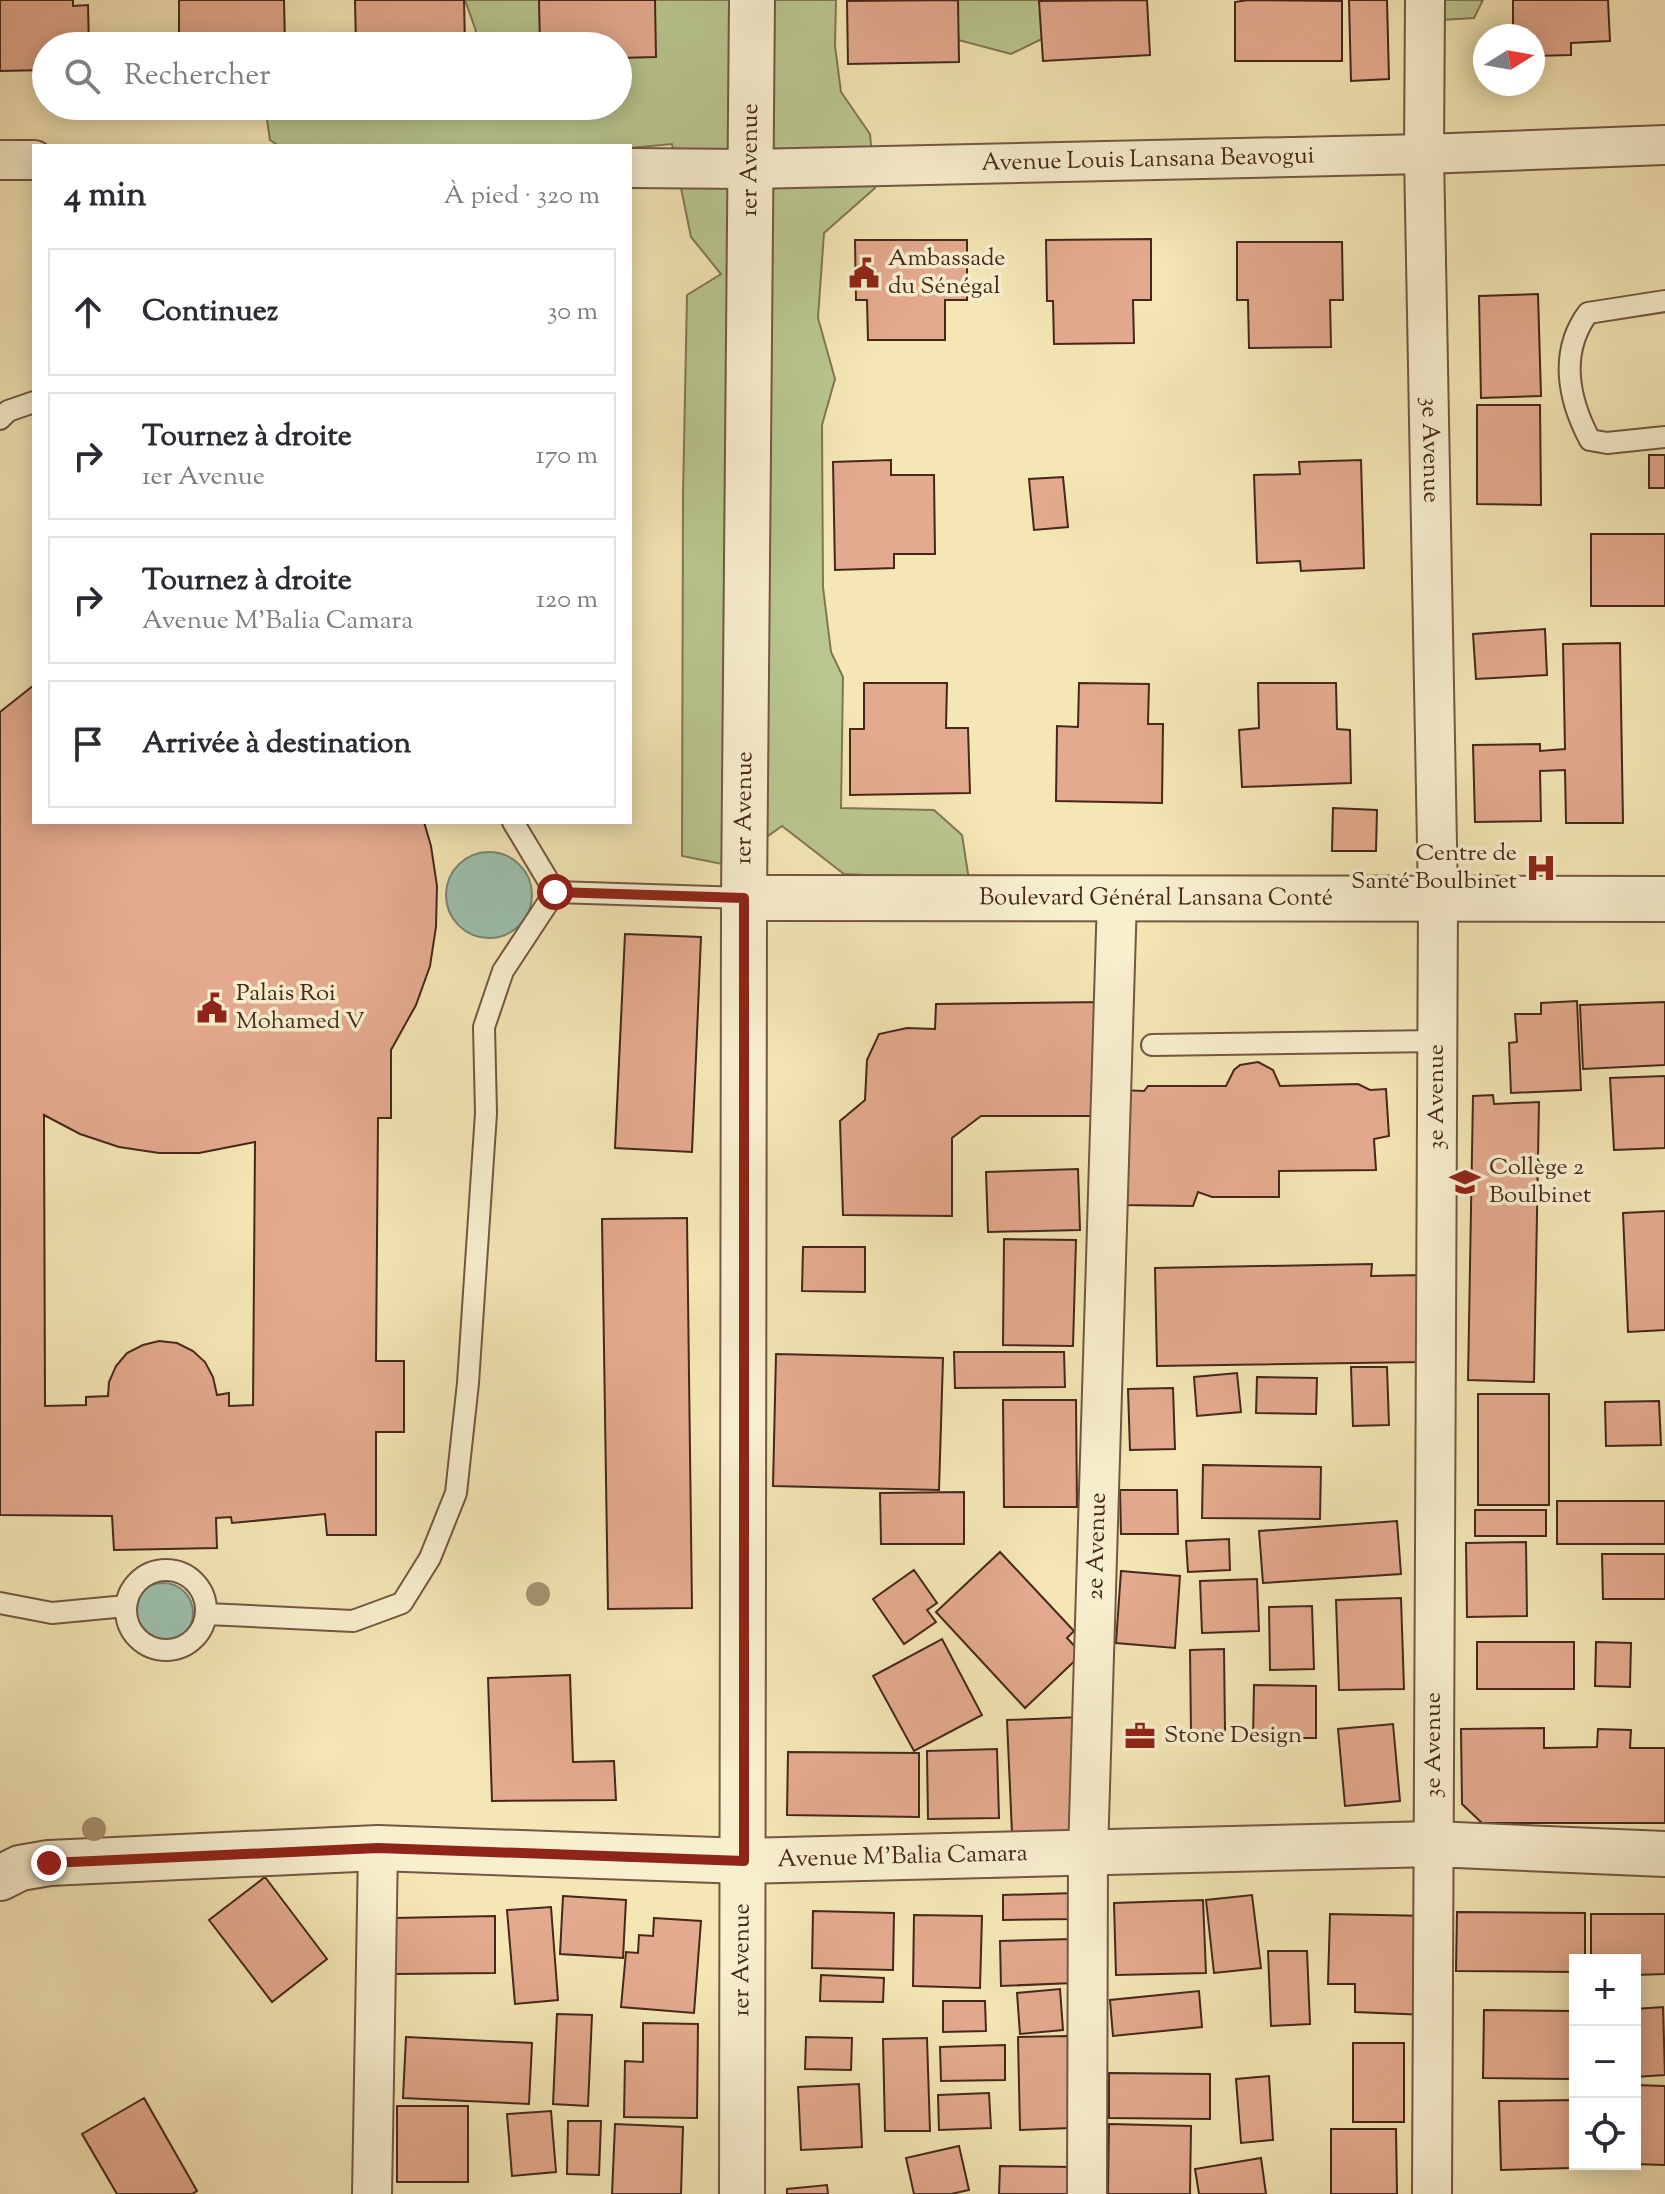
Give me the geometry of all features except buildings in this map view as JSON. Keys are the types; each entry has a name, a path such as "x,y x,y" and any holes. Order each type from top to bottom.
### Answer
{"street":[{"name":"1er Avenue","path":"742,2194 744,898 748,169 752,0"},
{"name":"3e Avenue","path":"1425,0 1424,154 1438,898 1432,2194"},
{"name":"Avenue Louis Lansana Beavogui","path":"632,168 748,169 1424,154 1665,145"},
{"path":"0,160 32,160"},
{"name":"Boulevard Général Lansana Conté","path":"744,898 1665,899"},
{"name":"2e Avenue","path":"1087,2194 1088,1853 1117,898"},
{"name":"Avenue M'Balia Camara","path":"0,1878 20,1868 49,1863 378,1848 744,1861 1433,1844 1665,1854"},
{"path":"372,2194 378,1848"}],"lane":[{"path":"1665,301 1588,313 1575,330 1569,373 1575,413 1590,440 1607,443 1665,437"},
{"path":"0,419 8,411 32,403"},
{"path":"514,824 555,892"},
{"path":"555,892 744,898"},
{"path":"207,1614 353,1621 402,1603 430,1558 456,1493 468,1383 486,1113 484,1027 503,971 555,892"},
{"path":"1152,1045 1437,1041"},
{"path":"164,1569 190,1577 200,1587 206,1600 207,1614 203,1628 194,1640 169,1651 143,1643 133,1633 127,1620 126,1606 130,1592 139,1581 150,1573 164,1569"},
{"path":"0,1603 52,1613 126,1606"}],"green space":[{"path":"465,0 836,0 835,46 841,92 870,134 875,188 824,233 818,318 835,379 822,425 823,587 831,652 843,677 841,808 934,810 962,835 969,880 844,874 782,826 727,865 682,856 687,295 721,274 691,237 672,144 632,148 632,144 276,144 270,140 267,120 632,120 632,32 476,31"},
{"path":"947,0 1062,0 1054,33 1011,54 947,37"},
{"path":"1426,0 1483,0 1474,18 1441,20"}],"shaded area":[{"path":"489,852 505,856 519,865 528,879 532,895 528,911 519,925 505,934 489,938 473,934 459,925 450,911 446,895 450,879 459,865 473,856"},
{"path":"163,1583 184,1592 193,1613 184,1634 163,1643 142,1634 133,1613 142,1592"}],"place":[{"name":"Ambassade du Sénégal","path":"864,273"},
{"name":"Centre de Santé Boulbinet","path":"1541,868"},
{"name":"Palais Roi Mohamed V","path":"212,1008"},
{"name":"Collège 2 Boulbinet","path":"1465,1182"},
{"name":"Stone Design","path":"1140,1736"}],"route":[{"path":"49,1863 378,1848 744,1861 744,898 555,892"}]}
